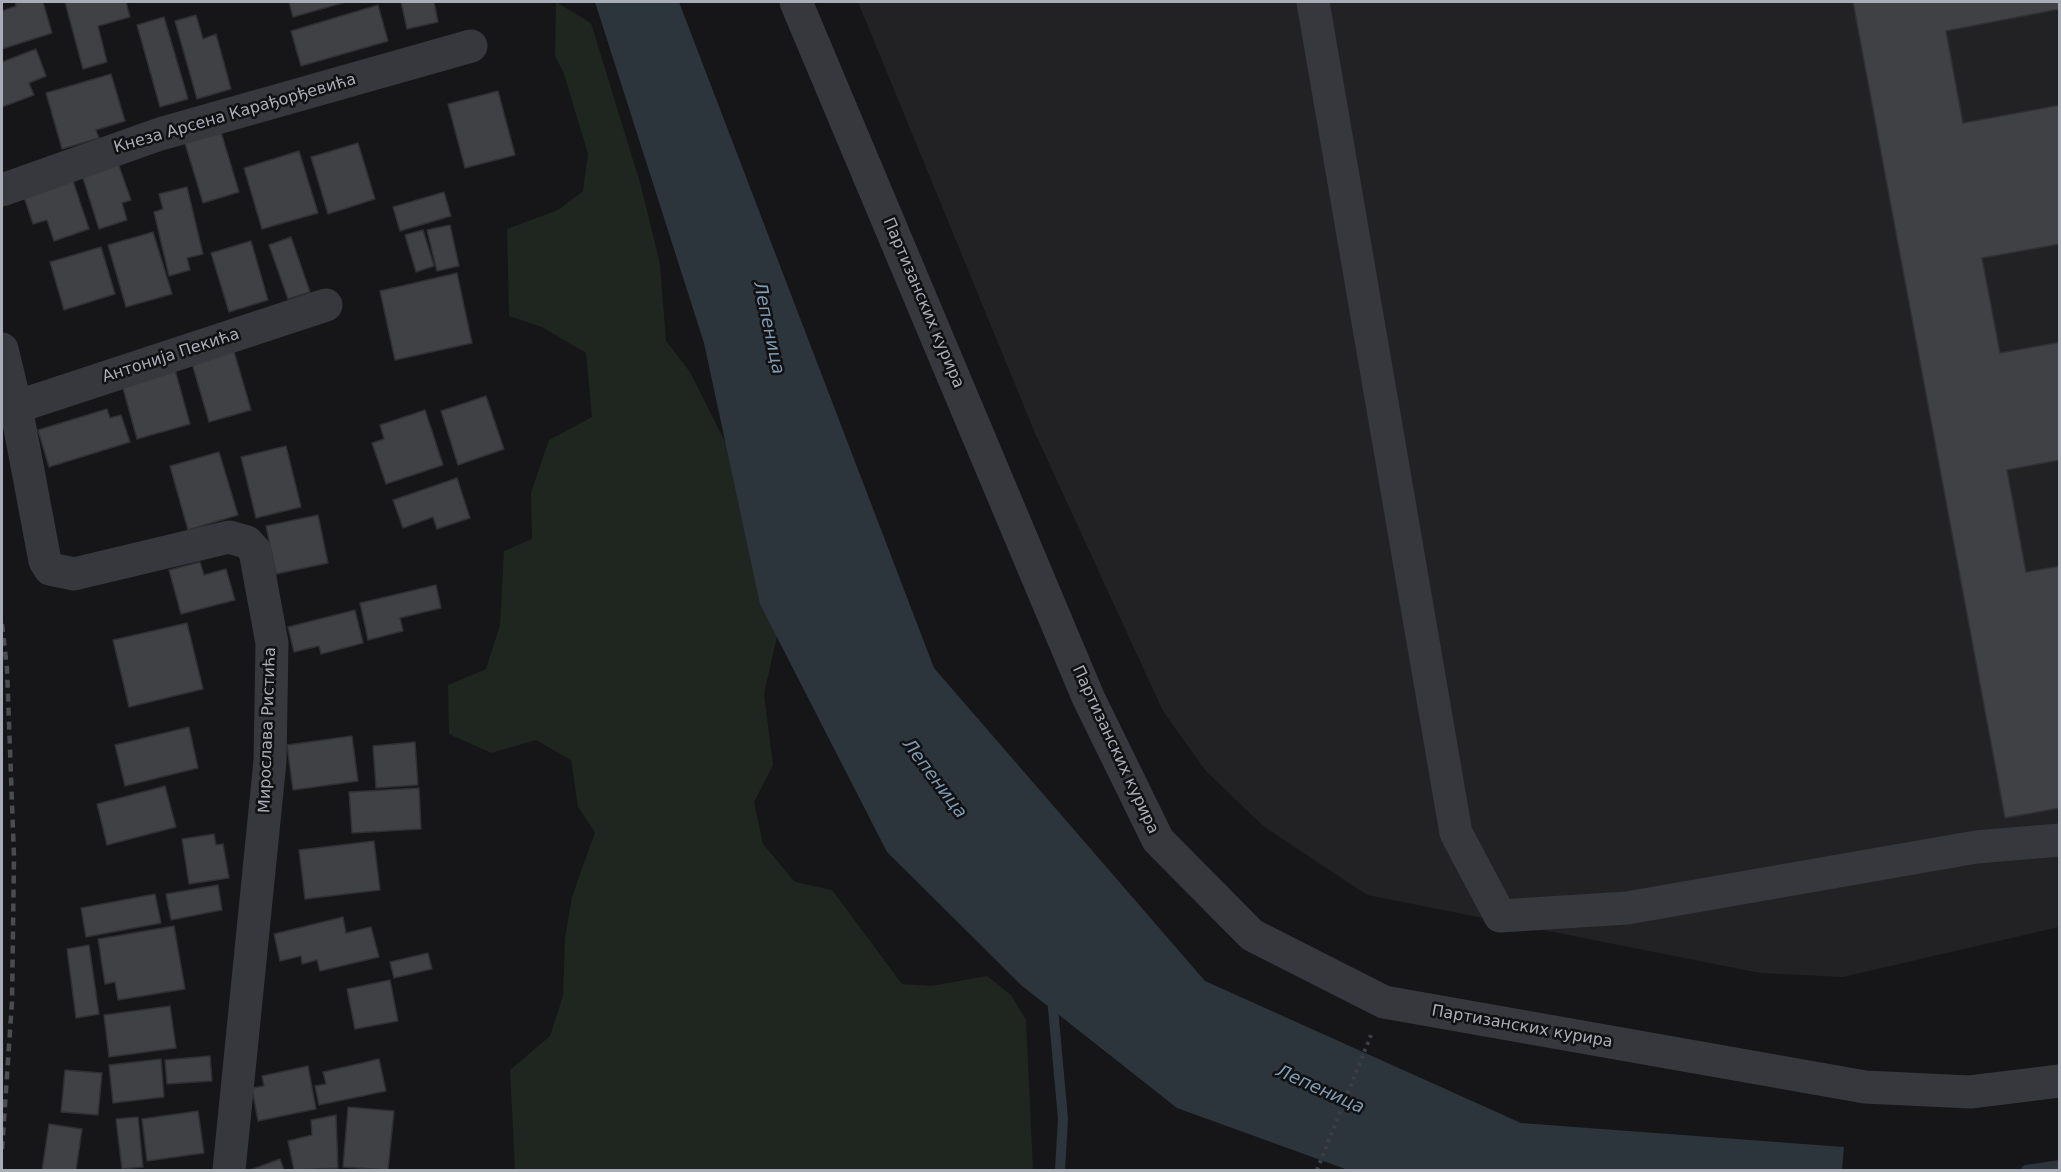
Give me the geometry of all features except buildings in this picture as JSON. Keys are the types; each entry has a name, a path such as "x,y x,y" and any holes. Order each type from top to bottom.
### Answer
{"street":[{"name":"Партизанских курира","path":"796,2 1088,697 1158,840 1252,935 1384,1002 1864,1087 1970,1092 2060,1081"},
{"path":"1313,2 1456,833 1500,916 1627,908 1976,847 2060,840"},
{"name":"Кнеза Арсена Карађорђевића","path":"2,190 160,134 471,46"},
{"name":"Антонија Пекића","path":"16,407 326,305"},
{"name":"Мирослава Ристића","path":"2,349 16,407 45,561 50,569 74,574 229,537 247,543 255,551 272,643 270,761 229,1170"}],"path":[{"path":"1317,1170 1384,1002"}],"shaded area":[{"path":"556,2 591,23 641,186 660,264 666,341 690,372 752,496 778,632 764,694 773,765 754,802 763,844 795,882 832,890 902,984 931,986 987,976 1011,995 1026,1020 1033,1170 515,1170 510,1070 550,1036 563,996 565,938 572,897 595,832 578,807 571,760 536,740 491,753 449,734 448,685 486,669 500,625 504,551 532,539 531,493 549,440 592,417 586,353 542,327 509,316 507,229 558,210 583,191 588,154 564,74 555,56"},
{"path":"858,2 2059,2 2059,927 1843,977 1760,973 1367,895 1263,826 1205,770 1163,711 1035,433"}],"water":[{"name":"Лепеница","path":"595,2 679,2 934,668 1205,981 1521,1123 1844,1147 1842,1170 1348,1170 1177,1108 1021,985 887,852 760,604 704,343"}],"waterway":[{"path":"1052,997 1063,1119 1060,1170"},
{"path":"2026,1170 2060,1165"}],"railway":[{"path":"2,624 7,669 14,857 12,1002 2,1149"}]}
